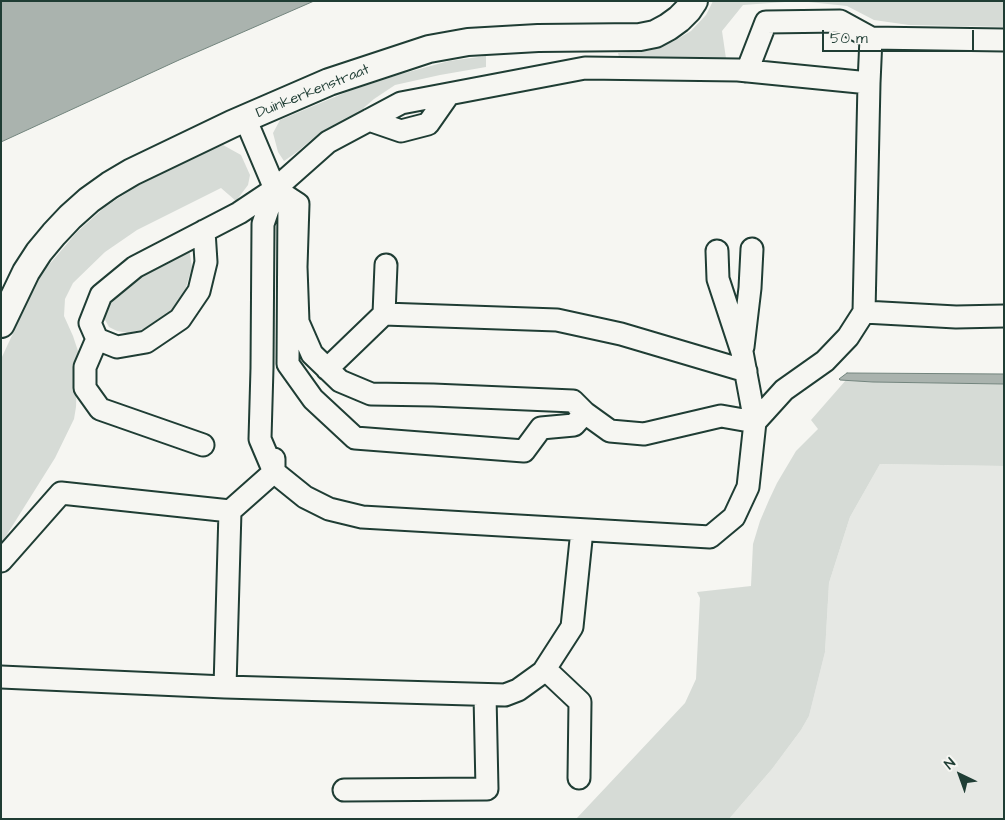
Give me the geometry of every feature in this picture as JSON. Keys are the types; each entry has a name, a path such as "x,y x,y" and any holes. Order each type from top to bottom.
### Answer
{"main road":[{"name":"Duinkerkenstraat","path":"1,324 26,272 39,252 70,217 89,200 132,172 245,118 329,82 429,49 468,42 538,38 640,38 655,34 668,27 688,10 694,1"}],"lane":[{"path":"747,71 766,22 840,21 870,38 1004,40"},
{"path":"755,422 784,390 825,361 848,337 864,312 870,38"},
{"path":"204,231 206,262 199,291 180,319 146,342 117,347 97,339 90,323 101,296 135,267 204,231 239,213 282,194 328,142 401,103 585,68 747,71 869,83"},
{"path":"245,118 282,194 288,364 313,399 355,438 524,451 541,428 574,425 586,413"},
{"path":"282,194 298,204 296,267 298,322 312,354 340,381 370,394 572,401 610,431 644,434 721,416 755,422"},
{"path":"282,194 273,435 274,472 305,497 329,509 362,517 710,537 734,517 748,487 755,422 744,362 718,279 717,251"},
{"path":"744,362 752,249"},
{"path":"327,369 384,314 386,265"},
{"path":"864,312 956,317 1004,316"},
{"path":"384,314 557,320 744,362"},
{"path":"97,339 85,367 85,388 100,409 203,445"},
{"path":"225,688 230,511 274,472"},
{"path":"1,561 61,493 230,511"},
{"path":"1,677 225,688 505,695 518,690 543,672 572,628 582,530"},
{"path":"545,669 580,702 579,778"},
{"path":"344,790 488,789 485,695"}],"shaded area":[{"path":"1,1 314,1 179,60 1,142"},
{"path":"713,1 799,1 743,5 722,31 729,79 624,76 618,53 652,50 674,41 691,31 706,15"},
{"path":"799,1 1004,1 1004,27 909,25 874,20 847,6"},
{"path":"486,56 486,67 395,85 374,99 351,119 311,140 284,161 278,152 273,133 280,120 349,91 401,74 449,61"},
{"path":"223,145 241,155 250,175 248,185 236,201 221,188 137,230 105,252 73,283 65,299 64,316 78,351 74,419 55,458 1,544 1,359 31,291 42,273 77,232 105,207 137,186 194,157"},
{"path":"189,248 192,267 184,294 177,305 165,317 148,328 128,333 109,327 104,318 105,312 125,287"},
{"path":"847,373 1004,374 1004,384 873,382 839,379"},
{"path":"846,380 1004,384 1004,466 880,464 850,517 829,583 825,652 809,716 772,769 729,819 576,819 685,703 696,679 700,598 697,592 751,586 753,544 769,500 796,451 818,429 811,420"},
{"path":"880,464 1004,466 1004,819 729,819 772,769 809,716 825,652 829,583 850,517"}]}
